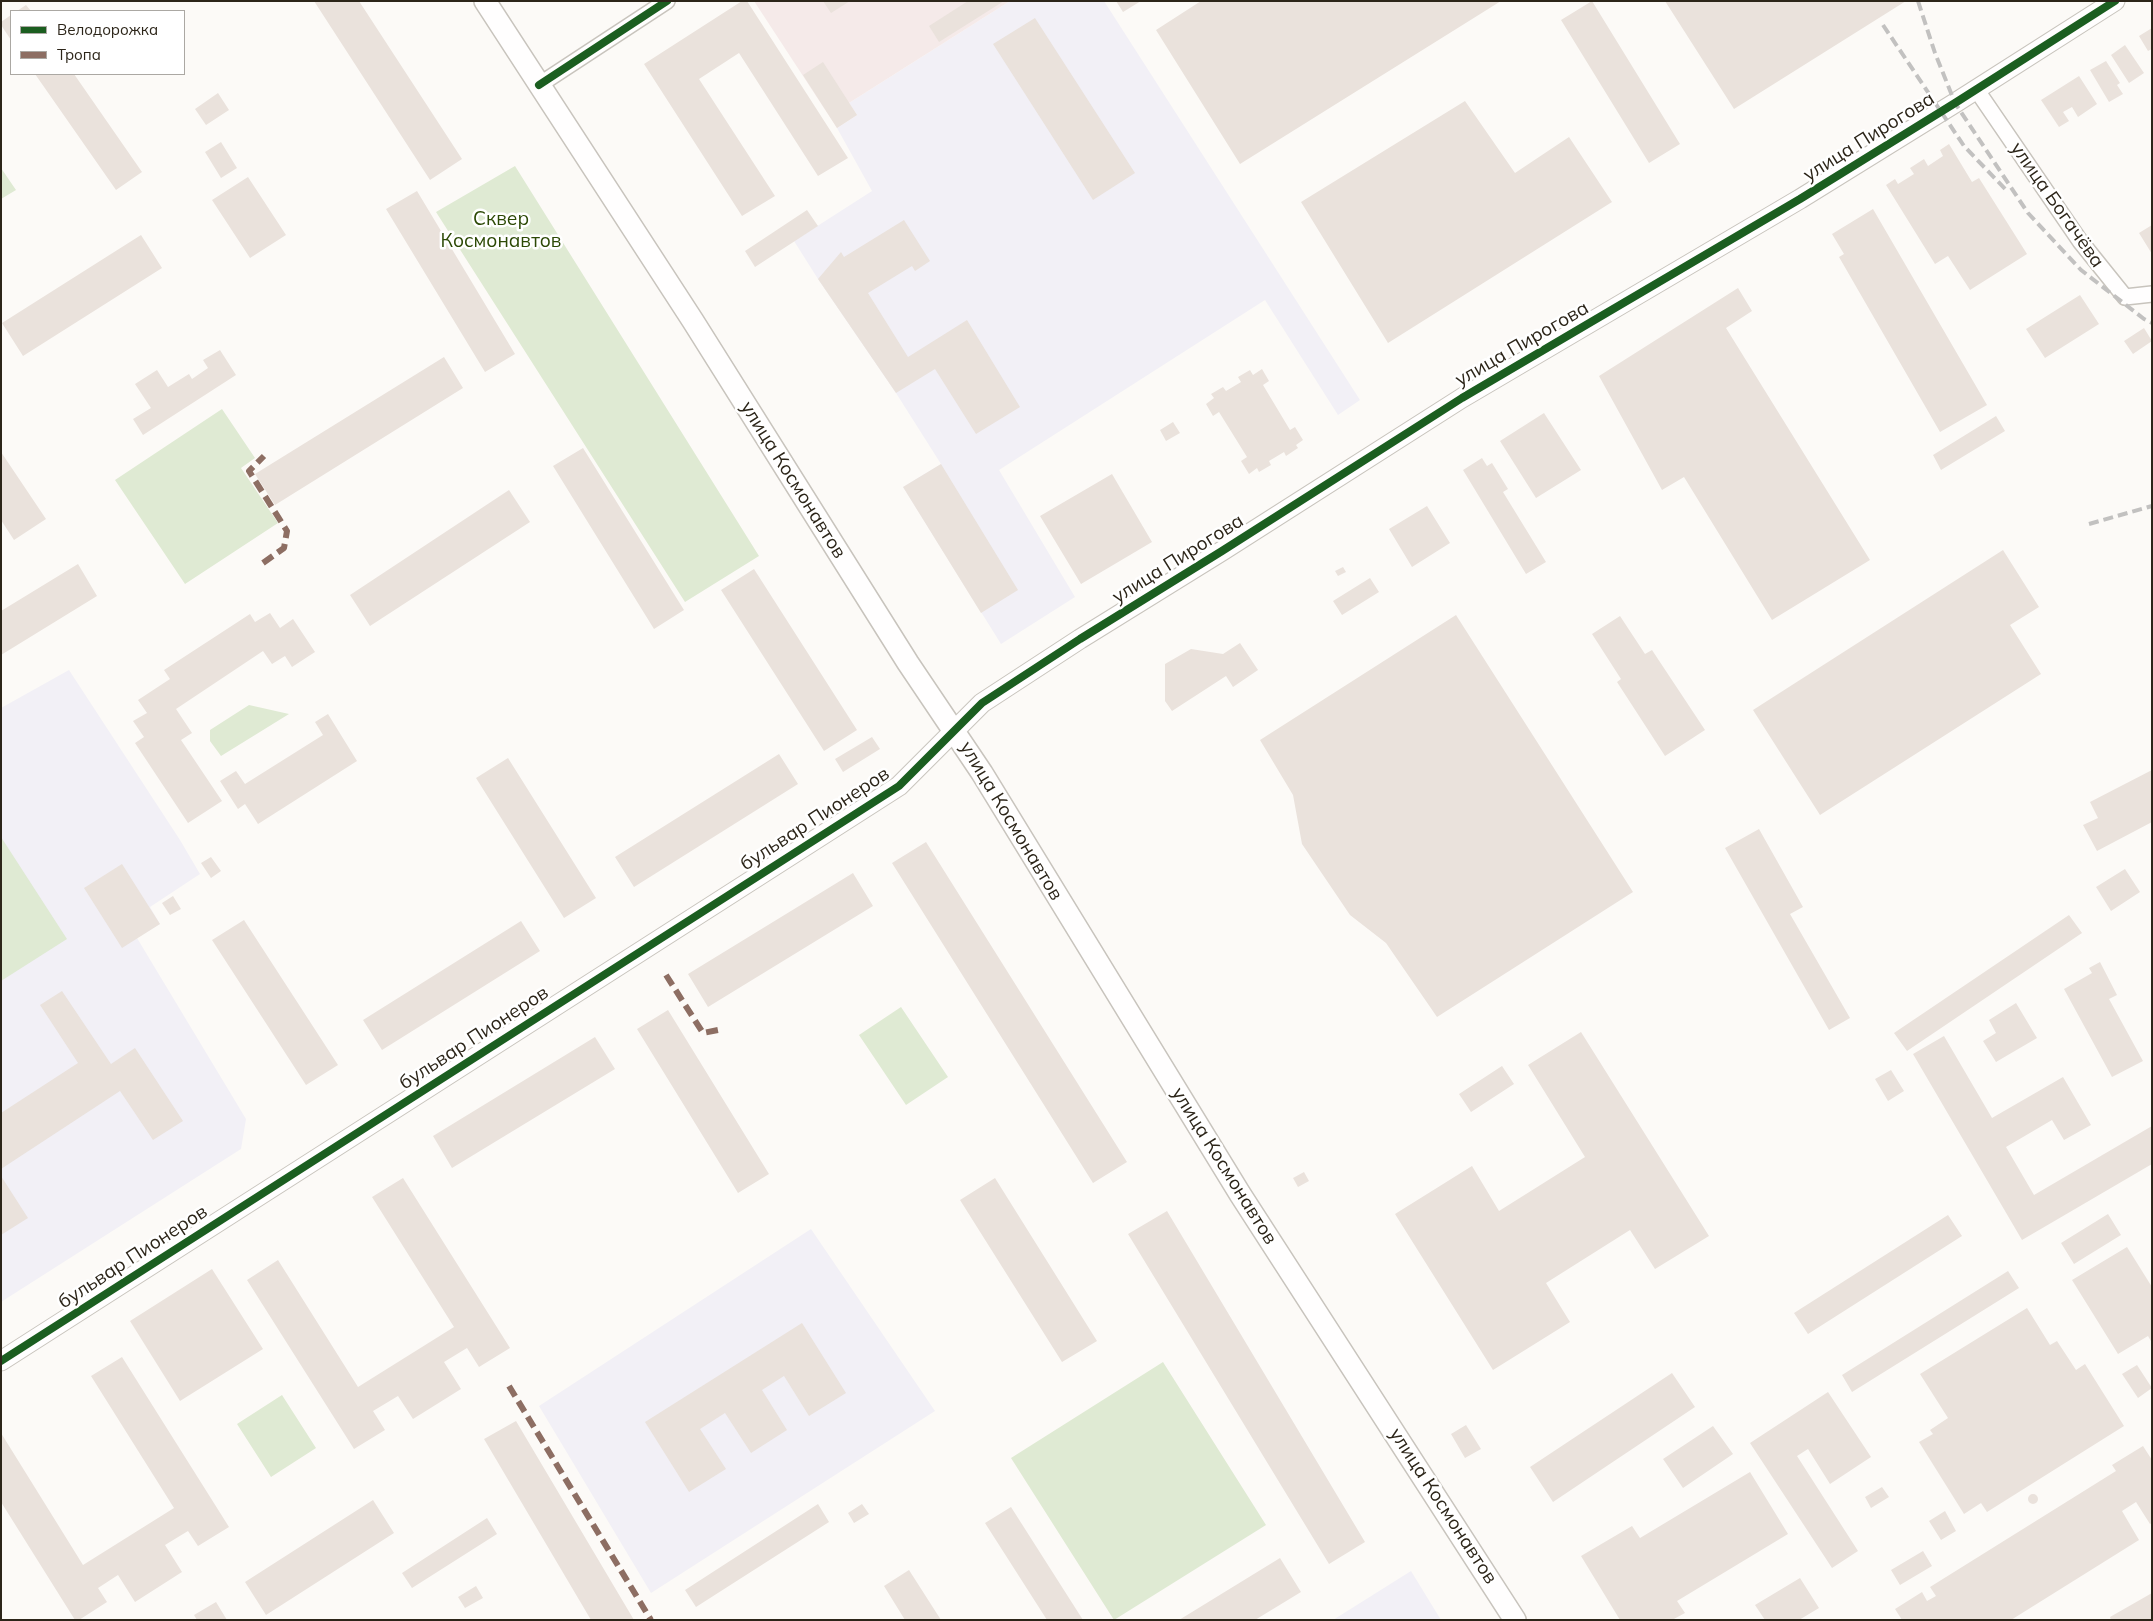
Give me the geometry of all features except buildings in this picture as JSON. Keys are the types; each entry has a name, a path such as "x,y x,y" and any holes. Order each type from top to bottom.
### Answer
{"main road":[{"name":"улица Космонавтов","path":"485,1 703,337 908,663 955,730 1240,1194 1515,1620"}],"street":[{"path":"539,85 667,1"},
{"name":"улица Пирогова","path":"955,730 982,703 1455,402 1732,240 1976,90 2115,1"},
{"name":"улица Богачёва","path":"1976,90 2080,240 2124,297 2152,294"},
{"name":"бульвар Пионеров","path":"1,1361 899,786 955,730"}],"shaded area":[{"path":"754,1 1010,1 849,103 857,115 837,128"},
{"path":"1010,1 1104,1 1360,400 1338,415 1265,300 999,470 1075,597 1001,644 903,487 941,464 896,393 794,241 872,191 837,128 857,115 849,103"},
{"path":"69,670 180,840 200,874 150,907 160,924 137,938 246,1119 241,1149 1,1302 1,708"},
{"path":"811,1229 935,1411 651,1593 539,1406"},
{"path":"1411,1571 1441,1620 1333,1620"}],"green space":[{"name":"Сквер Космонавтов","path":"515,166 759,556 685,602 436,212"},
{"path":"1,168 16,190 1,199"},
{"path":"222,409 255,458 241,468 278,523 185,584 115,480"},
{"path":"249,705 289,714 221,756 210,741 210,730"},
{"path":"1,837 67,939 1,981"},
{"path":"901,1007 948,1077 906,1105 859,1035"},
{"path":"1163,1362 1266,1525 1114,1620 1011,1458"},
{"path":"282,1395 316,1448 271,1477 237,1424"}],"railway":[{"path":"1918,1 1935,53 1955,103 2028,213 2081,270 2144,319 2152,323"},
{"path":"1883,25 1964,146 2007,191"},
{"path":"2089,524 2152,506"}],"marked path":[{"path":"263,563 284,548 287,531 249,471 264,456"},
{"path":"666,975 703,1033 723,1029"},
{"path":"509,1386 651,1620"}],"cycle path":[{"path":"539,85 667,1"},
{"path":"1,1361 899,786 982,703 1080,639 1462,398 1800,199 2115,1"}]}
